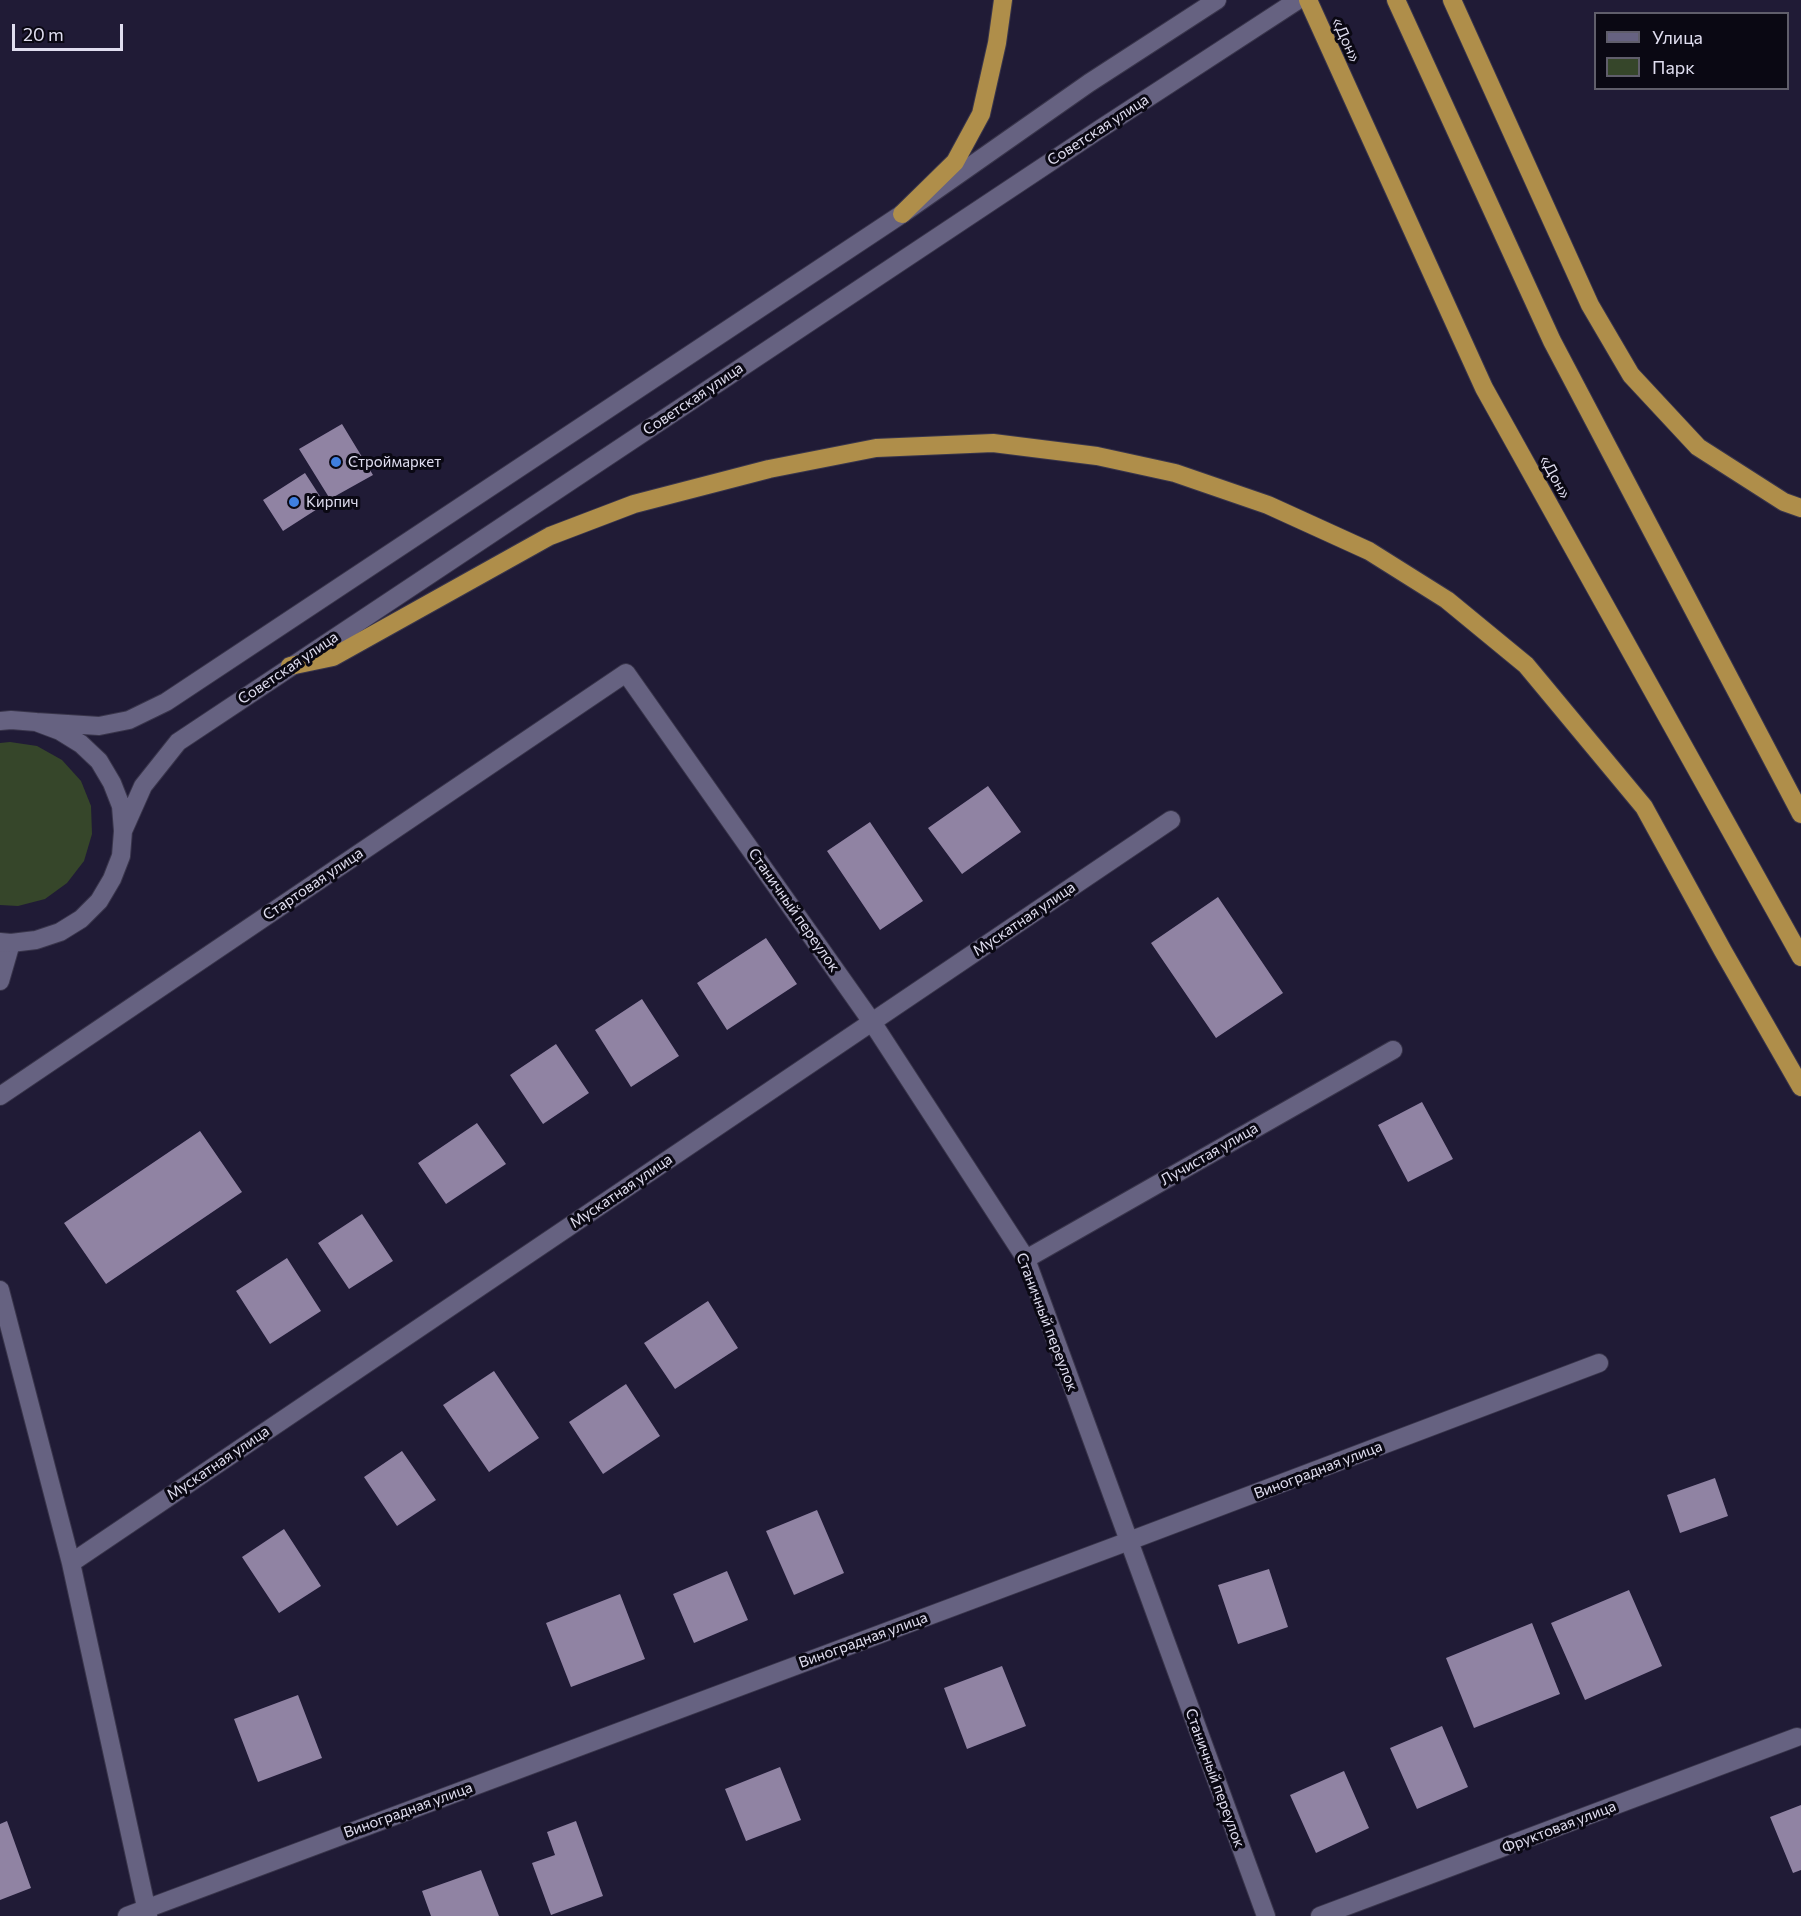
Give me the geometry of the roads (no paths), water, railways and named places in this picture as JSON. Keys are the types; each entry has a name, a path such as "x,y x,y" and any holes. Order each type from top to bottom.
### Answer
{"highway":[{"path":"902,214 955,162 981,114 997,43 1003,0"},
{"name":"«Дон»","path":"1308,0 1484,388 1801,957"},
{"path":"1396,0 1552,341 1801,814"},
{"path":"1452,0 1590,305 1630,375 1698,447 1784,502 1801,508"},
{"path":"290,666 333,657 550,536 634,504 769,469 876,448 993,444 1097,456 1175,473 1268,505 1369,551 1447,600 1526,664 1644,807 1801,1087"}],"street":[{"path":"0,721 99,726 129,720 166,702 902,214 1089,83 1217,0"},
{"name":"Советская улица","path":"123,831 143,786 178,742 1100,129 1298,0"},
{"name":"Станичный переулок","path":"626,673 872,1022 1026,1259 1266,1916"},
{"name":"Стартовая улица","path":"0,1096 626,673"},
{"path":"0,981 6,942 36,940 60,932 81,919 99,901 112,879 121,856 123,831 121,806 112,783 99,761 81,744 60,731 36,722"},
{"name":"Мускатная улица","path":"71,1563 1171,820"},
{"name":"Лучистая улица","path":"1026,1259 1393,1050"},
{"path":"0,1290 71,1563 147,1912"},
{"name":"Виноградная улица","path":"127,1916 147,1912 1599,1363"},
{"name":"Фруктовая улица","path":"1320,1916 1797,1737"}],"place":[{"name":"Строймаркет","path":"336,462"},
{"name":"Кирпич","path":"294,502"}]}
